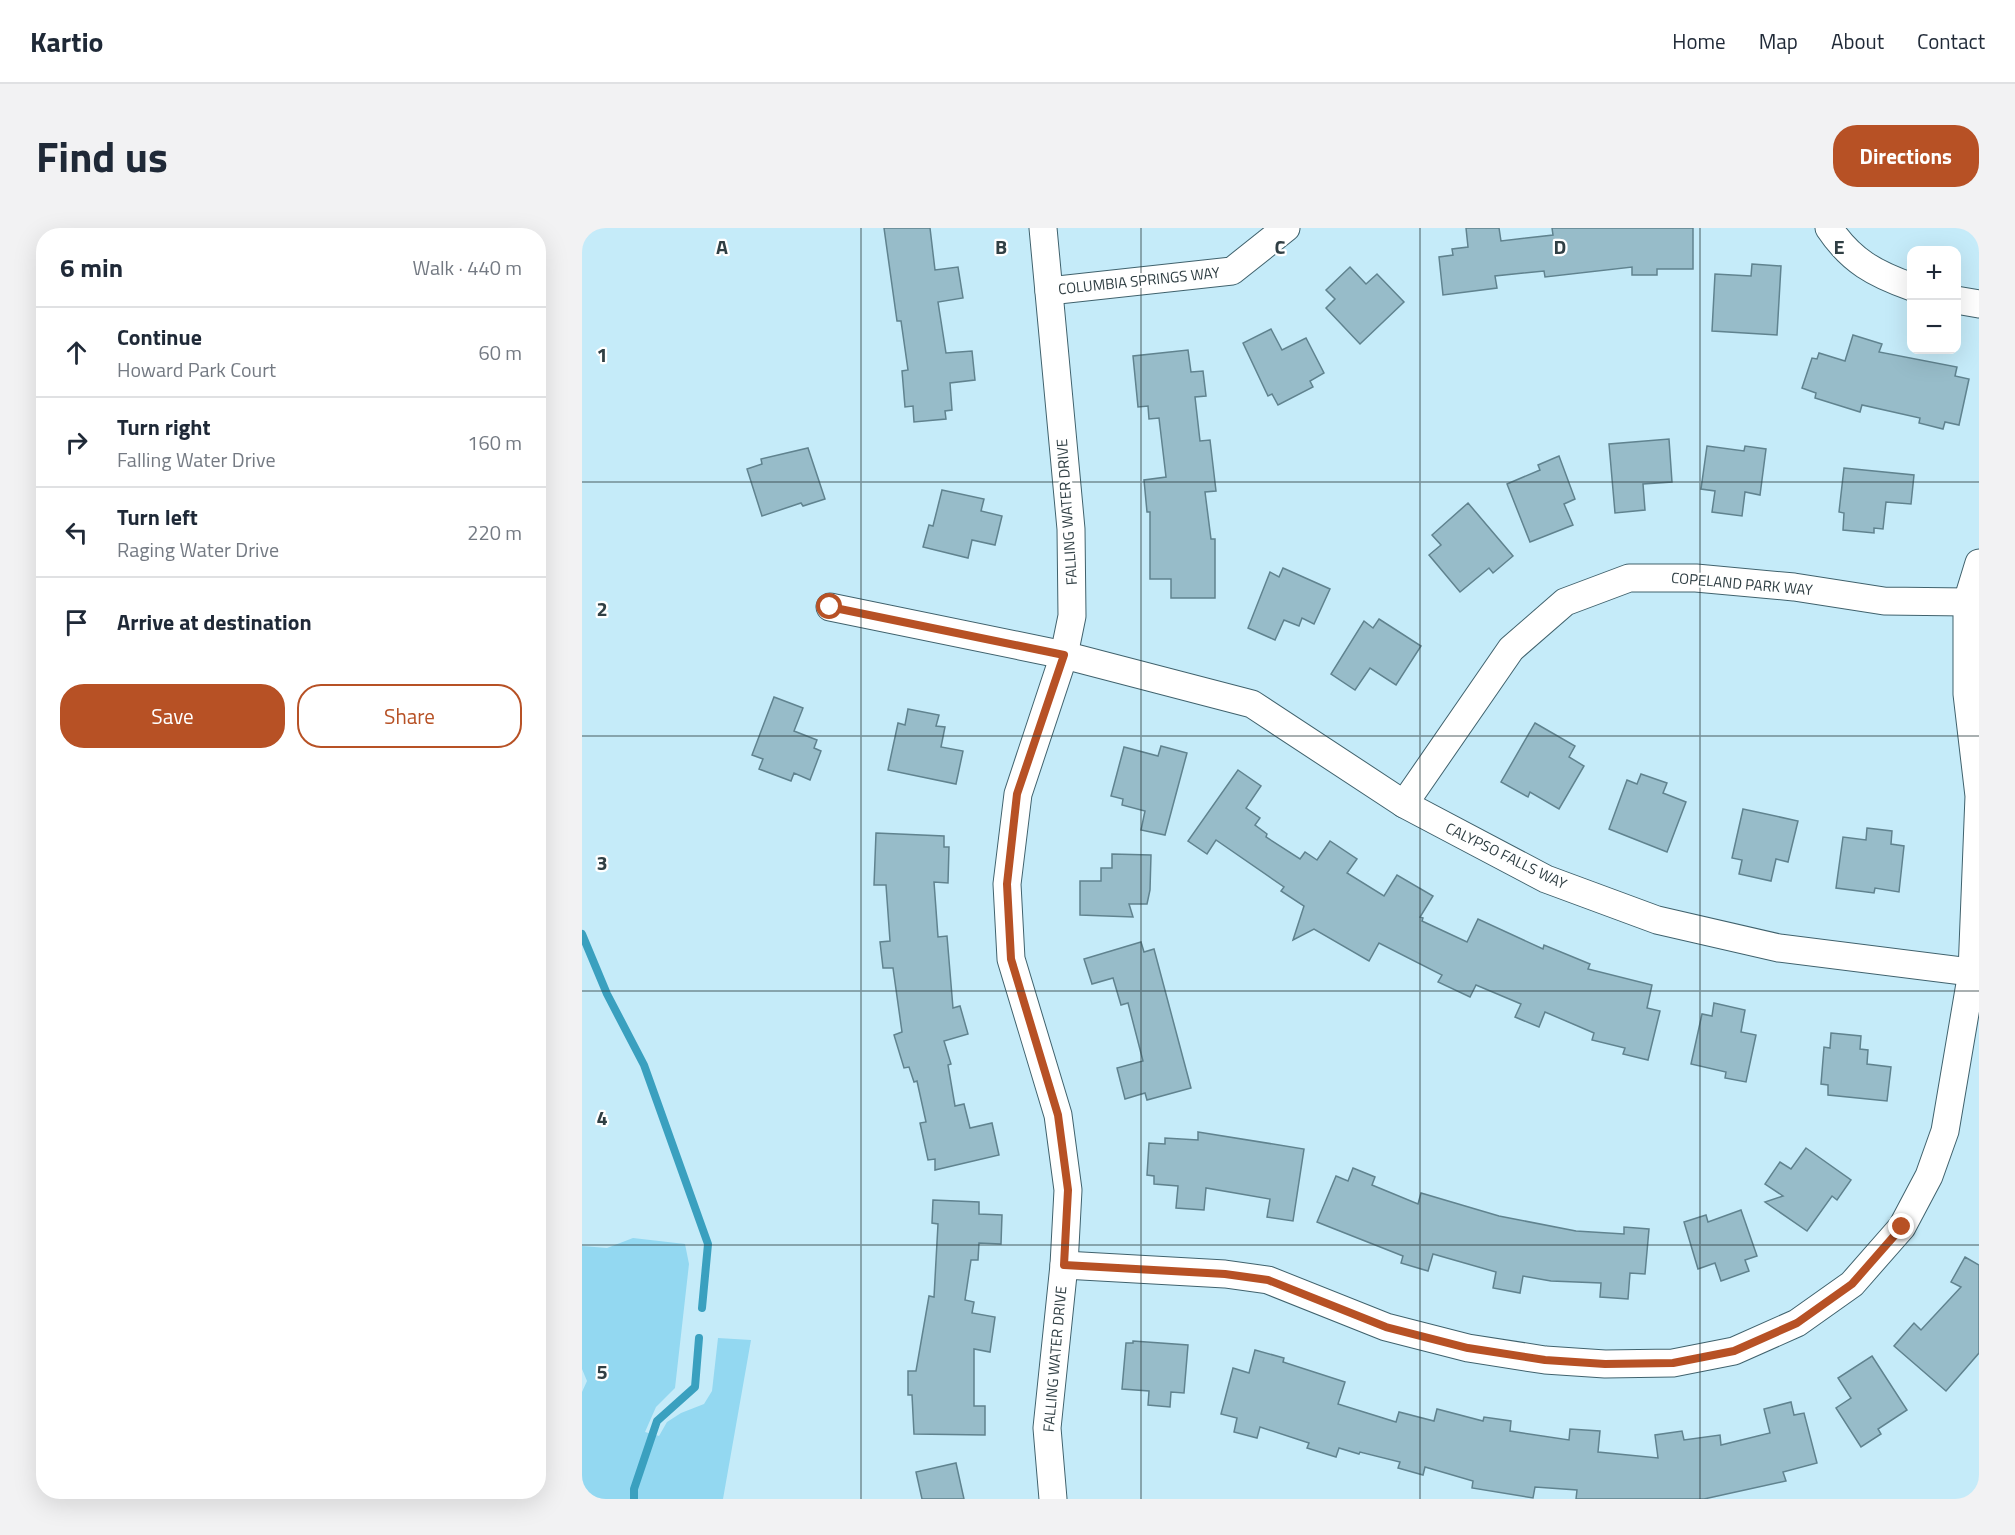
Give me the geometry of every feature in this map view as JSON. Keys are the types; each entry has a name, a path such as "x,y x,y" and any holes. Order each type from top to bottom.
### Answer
{"street":[{"name":"FALLING WATER DRIVE","path":"1043,228 1071,529 1072,616 1064,655 1017,794 1007,884 1011,959 1058,1115 1068,1190 1064,1265 1047,1428 1053,1499"},
{"name":"COLUMBIA SPRINGS WAY","path":"1049,291 1232,272 1286,228"},
{"path":"1829,228 1840,245 1876,274 1907,286"},
{"path":"1961,301 1979,304"},
{"path":"1064,1265 1225,1274 1268,1280 1386,1327 1468,1348 1545,1360 1605,1364 1673,1363 1734,1351 1797,1323 1852,1284 1902,1227 1929,1176 1945,1131 1976,972 1979,796 1967,694 1967,602 1979,563"},
{"name":"COPELAND PARK WAY","path":"1404,804 1511,649 1565,602 1629,578 1696,578 1794,587 1884,600 1967,602"},
{"name":"CALYPSO FALLS WAY","path":"830,607 1064,655 1252,704 1404,804 1546,879 1657,920 1779,948 1976,972"}],"shaded area":[{"path":"633,1238 685,1244 689,1264 675,1388 656,1407 645,1432 659,1436 667,1422 681,1413 704,1404 712,1391 718,1338 751,1340 723,1499 582,1499 582,1392 587,1381 582,1369 582,1246 607,1248"}],"building":[{"path":"884,228 930,228 935,270 958,267 963,298 938,302 946,353 972,351 975,380 950,383 952,410 945,411 946,419 914,422 913,406 905,407 902,371 908,370 901,321 897,321"},
{"path":"1466,228 1499,228 1501,241 1553,235 1552,228 1693,228 1693,269 1657,269 1657,275 1632,275 1632,267 1545,277 1544,271 1495,276 1497,288 1443,295 1439,257 1453,255 1452,249 1468,247"},
{"path":"1752,264 1781,266 1777,335 1712,331 1715,274 1751,276"},
{"path":"1350,267 1366,284 1377,274 1404,302 1360,344 1326,308 1335,299 1326,290"},
{"path":"1271,329 1282,350 1306,338 1324,373 1310,381 1313,387 1278,405 1272,394 1268,396 1243,343"},
{"path":"1853,335 1882,344 1879,352 1957,367 1955,376 1969,379 1959,425 1945,422 1943,429 1919,423 1920,418 1862,405 1860,412 1815,398 1816,393 1802,388 1812,358 1817,359 1819,353 1845,361"},
{"path":"1188,350 1191,372 1203,371 1206,396 1195,397 1200,441 1210,440 1216,491 1205,492 1211,539 1215,539 1215,598 1171,598 1171,579 1150,579 1150,512 1147,512 1144,480 1166,477 1159,418 1149,419 1148,406 1138,407 1133,356"},
{"path":"1669,439 1672,482 1643,484 1645,510 1615,513 1609,444"},
{"path":"1707,446 1744,451 1745,446 1766,449 1760,495 1745,492 1742,516 1712,512 1715,491 1701,489"},
{"path":"808,448 825,499 803,506 801,503 762,516 747,469 762,464 761,459"},
{"path":"1559,456 1575,499 1564,504 1573,525 1530,542 1507,484 1540,470 1538,465"},
{"path":"1844,468 1914,475 1911,504 1886,502 1883,529 1874,528 1874,533 1843,530 1844,513 1839,512"},
{"path":"942,490 984,499 981,511 1002,516 995,545 972,540 968,558 923,547 929,525 933,526"},
{"path":"1468,503 1513,556 1493,573 1489,568 1460,592 1429,555 1441,545 1432,535"},
{"path":"1283,568 1330,589 1314,624 1302,618 1299,626 1284,620 1275,640 1248,628 1270,572 1279,577"},
{"path":"1379,619 1421,646 1396,685 1370,668 1355,690 1331,674 1364,621 1373,628"},
{"path":"774,697 803,708 794,731 817,740 814,748 821,751 810,780 794,773 791,781 759,769 763,759 752,755"},
{"path":"908,709 939,715 936,726 945,727 941,747 963,751 956,784 888,770 898,723 905,725"},
{"path":"1535,723 1575,746 1569,757 1584,766 1559,809 1530,792 1528,797 1501,782"},
{"path":"1161,746 1187,753 1165,835 1141,830 1145,811 1122,805 1123,799 1111,796 1124,747 1158,756"},
{"path":"1238,770 1261,786 1246,808 1260,818 1255,825 1267,834 1266,837 1300,859 1305,852 1317,860 1330,841 1357,859 1347,873 1384,896 1397,875 1433,896 1420,917 1423,918 1422,921 1467,942 1478,919 1543,949 1544,945 1590,964 1588,969 1652,985 1647,1008 1660,1011 1648,1060 1623,1054 1625,1048 1592,1040 1594,1033 1545,1012 1539,1027 1515,1017 1521,1004 1476,985 1470,997 1438,982 1442,975 1379,943 1369,961 1314,929 1293,940 1304,906 1281,891 1284,887 1216,840 1207,854 1188,841"},
{"path":"1641,774 1667,783 1663,793 1686,802 1667,852 1609,829 1627,780 1637,784"},
{"path":"1743,809 1798,821 1788,862 1776,859 1771,881 1739,874 1742,860 1732,858"},
{"path":"1867,828 1892,831 1891,844 1904,846 1899,892 1875,888 1874,893 1836,888 1843,837 1866,840"},
{"path":"876,833 944,836 944,847 949,847 948,883 934,882 938,937 947,936 953,1008 960,1006 968,1034 944,1041 951,1064 948,1065 955,1106 964,1104 970,1128 992,1123 999,1155 935,1170 935,1159 928,1160 920,1123 926,1122 917,1081 914,1082 909,1067 904,1068 894,1035 902,1032 893,968 883,968 880,942 890,941 886,885 874,885"},
{"path":"1112,854 1151,855 1150,890 1147,904 1129,904 1133,917 1080,915 1080,881 1101,881 1101,868 1112,868"},
{"path":"1141,942 1144,952 1154,949 1191,1088 1147,1100 1145,1093 1125,1099 1117,1068 1143,1061 1128,1003 1121,1005 1113,978 1092,984 1084,959"},
{"path":"1714,1003 1745,1010 1741,1032 1756,1035 1746,1082 1725,1078 1726,1072 1691,1064 1702,1014 1712,1016"},
{"path":"1831,1033 1861,1036 1860,1049 1868,1050 1867,1064 1891,1067 1887,1101 1828,1095 1828,1085 1821,1084 1824,1047 1830,1048"},
{"path":"1198,1132 1304,1149 1293,1221 1267,1217 1270,1199 1206,1188 1204,1210 1176,1208 1178,1186 1154,1184 1154,1176 1147,1175 1149,1143 1165,1144 1165,1138 1198,1140"},
{"path":"1806,1148 1851,1180 1837,1200 1832,1196 1807,1231 1765,1202 1783,1196 1765,1184 1780,1162 1791,1169"},
{"path":"1353,1168 1375,1177 1372,1185 1418,1204 1421,1193 1499,1216 1576,1231 1624,1234 1624,1227 1649,1229 1645,1274 1630,1273 1628,1299 1600,1297 1601,1283 1551,1281 1523,1276 1520,1293 1493,1288 1496,1272 1433,1254 1428,1271 1401,1263 1403,1256 1317,1222 1336,1176 1348,1181"},
{"path":"933,1200 979,1202 979,1214 1002,1215 1001,1244 979,1243 978,1260 971,1260 965,1300 974,1302 972,1313 995,1317 990,1352 974,1349 974,1406 985,1406 985,1435 914,1434 912,1395 908,1395 908,1371 916,1371 929,1296 934,1297 938,1224 932,1223"},
{"path":"1741,1210 1757,1256 1745,1260 1749,1271 1721,1281 1715,1263 1698,1269 1684,1222 1706,1215 1708,1222"},
{"path":"1965,1257 1979,1265 1979,1353 1946,1391 1894,1346 1914,1323 1921,1330 1961,1287 1951,1282"},
{"path":"1133,1341 1188,1345 1184,1393 1171,1392 1170,1407 1148,1405 1149,1391 1122,1389 1126,1343 1133,1343"},
{"path":"1255,1350 1284,1358 1283,1362 1345,1382 1338,1404 1396,1422 1399,1412 1434,1421 1437,1409 1483,1421 1484,1417 1511,1421 1510,1431 1569,1440 1570,1429 1600,1431 1598,1452 1658,1458 1655,1435 1682,1431 1684,1440 1720,1435 1721,1445 1770,1433 1764,1409 1791,1402 1794,1415 1804,1413 1817,1463 1783,1472 1786,1481 1704,1499 1576,1499 1577,1490 1535,1487 1533,1498 1472,1488 1473,1481 1425,1467 1423,1475 1398,1468 1400,1462 1360,1452 1359,1454 1339,1448 1336,1457 1307,1448 1309,1443 1260,1427 1257,1438 1234,1432 1237,1418 1221,1414 1233,1368 1249,1373"},
{"path":"1872,1356 1907,1410 1878,1429 1881,1434 1861,1447 1836,1408 1851,1398 1838,1378"},
{"path":"956,1463 964,1499 922,1499 916,1472"}],"waterway":[{"path":"582,934 607,994 644,1065 708,1244 702,1308"},
{"path":"634,1499 634,1489 657,1421 695,1387 699,1338"}],"route":[{"path":"830,607 1064,655 1017,794 1007,884 1011,959 1058,1115 1068,1190 1064,1265 1225,1274 1268,1280 1307,1298 1386,1327 1468,1348 1545,1360 1605,1364 1673,1363 1734,1351 1797,1323 1852,1284 1902,1227"}]}
